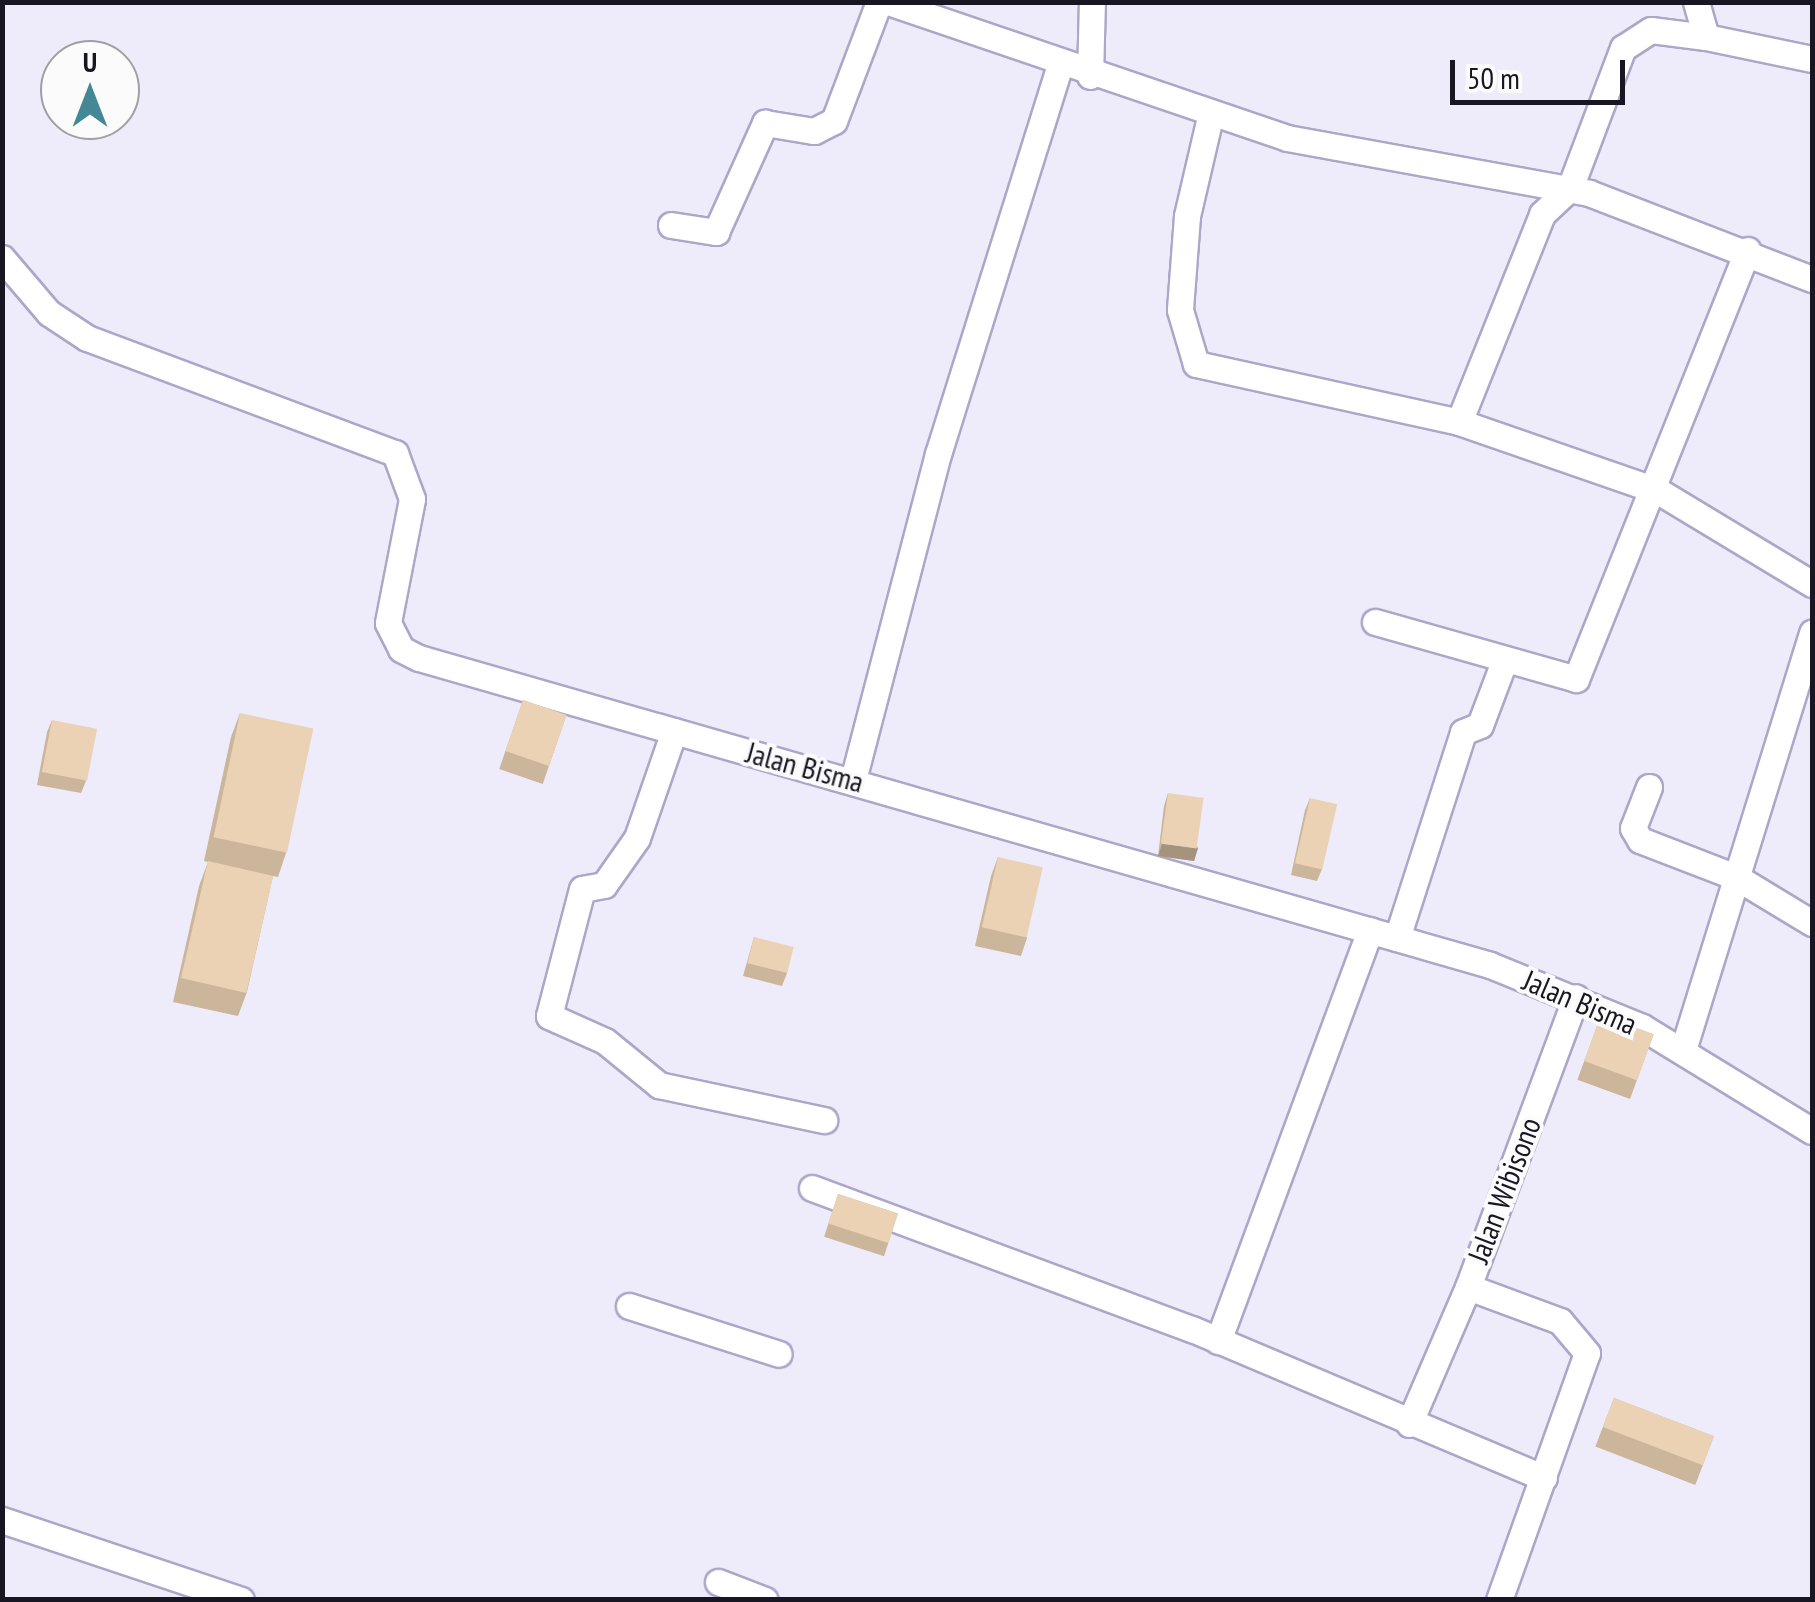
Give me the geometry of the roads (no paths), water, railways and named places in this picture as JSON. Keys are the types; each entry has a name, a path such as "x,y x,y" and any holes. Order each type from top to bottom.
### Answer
{"street":[{"path":"671,225 716,232 766,123 814,131 834,121 879,2"},
{"path":"888,2 1210,117 1570,188 1748,250 1812,279"},
{"path":"1090,76 1092,2"},
{"path":"1696,2 1706,37"},
{"path":"1459,422 1542,214 1570,188 1628,42 1651,30 1812,59"},
{"path":"853,780 938,454 1060,64"},
{"path":"1210,117 1186,216 1180,310 1196,364 1459,422 1658,492 1812,584"},
{"path":"1375,622 1564,682 1581,674 1658,492 1748,250"},
{"name":"Jalan Bisma","path":"2,258 49,313 87,338 395,453 412,483 386,607 400,648 674,731 1397,938 1576,997 1683,1050 1812,1131"},
{"path":"1683,1050 1812,632"},
{"path":"1397,938 1462,732 1480,726 1503,664"},
{"path":"674,731 638,838 604,885 582,889 549,1016 604,1042 659,1085 824,1120"},
{"path":"1649,787 1635,835 1736,877 1812,923"},
{"path":"1218,1341 1370,930"},
{"name":"Jalan Wibisono","path":"1500,1600 1582,1382 1585,1345 1560,1321 1468,1287 1576,997"},
{"path":"812,1188 1218,1341 1544,1478"},
{"path":"1408,1424 1468,1287"},
{"path":"628,1306 778,1354"},
{"path":"2,1520 169,1591 241,1600"},
{"path":"718,1582 765,1600"}]}
